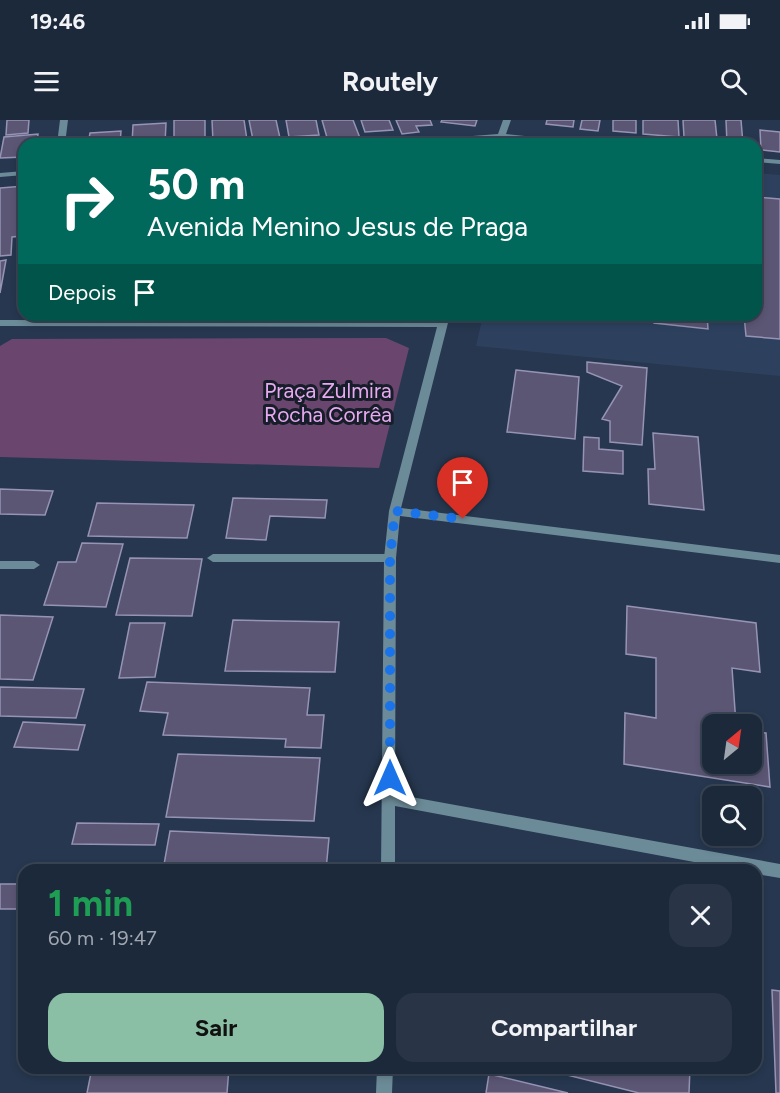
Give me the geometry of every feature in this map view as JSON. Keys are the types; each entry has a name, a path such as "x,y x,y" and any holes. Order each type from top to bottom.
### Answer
{"street":[{"path":"62,138 64,120"},
{"path":"501,138 507,120"},
{"path":"762,160 780,162"},
{"path":"0,175 18,174"},
{"path":"0,323 18,321"},
{"path":"388,864 390,558 395,511 443,321"},
{"path":"395,511 780,559"},
{"path":"213,558 390,558"},
{"path":"0,565 34,564"},
{"path":"390,799 742,864"},
{"path":"762,868 780,871"},
{"path":"384,1093 385,1074"}],"shaded area":[{"path":"762,174 780,175 780,376 476,346 482,321 762,321"},
{"path":"84,862 141,864 84,864"}],"green space":[{"name":"Praça Zulmira Rocha Corrêa","path":"386,338 409,348 379,468 0,457 0,346 12,339"}],"building":[{"path":"7,120 29,120 28,133 6,135"},
{"path":"174,120 205,120 205,138 174,138"},
{"path":"212,120 244,120 247,138 213,138"},
{"path":"249,120 276,120 280,138 253,138"},
{"path":"286,120 316,120 319,135 289,137"},
{"path":"322,120 353,120 360,138 327,138"},
{"path":"361,120 389,120 393,130 365,132"},
{"path":"396,120 430,120 432,125 416,126 419,132 402,134"},
{"path":"442,120 477,120 475,126 441,122"},
{"path":"547,120 574,120 573,127 546,124"},
{"path":"582,120 600,120 598,131 580,129"},
{"path":"613,120 636,120 636,133 613,131"},
{"path":"643,120 678,120 679,137 643,134"},
{"path":"683,120 715,120 717,138 684,137"},
{"path":"726,120 741,120 742,138 727,138"},
{"path":"166,123 165,138 132,138 133,125"},
{"path":"760,130 780,132 780,152 762,150"},
{"path":"121,131 120,138 89,138 90,133"},
{"path":"38,134 38,138 18,138 18,157 0,158 4,137"},
{"path":"18,186 18,236 12,237 11,255 0,256 0,188"},
{"path":"762,198 780,199 780,339 746,336 745,321 762,321"},
{"path":"6,260 0,293 0,261"},
{"path":"654,321 707,321 708,329 654,323"},
{"path":"587,362 647,368 642,445 610,442 610,421 602,419 622,386 587,372"},
{"path":"516,370 579,377 575,439 507,432"},
{"path":"653,433 698,437 704,510 649,504 648,469 655,469"},
{"path":"584,437 599,438 599,449 623,451 623,474 583,471"},
{"path":"0,489 53,491 45,515 0,514"},
{"path":"233,498 327,500 325,518 270,516 266,540 226,538"},
{"path":"97,503 194,505 187,538 88,536"},
{"path":"82,543 123,544 106,607 44,605 58,562 76,562"},
{"path":"130,558 202,559 192,616 116,615"},
{"path":"627,606 756,623 760,672 732,668 735,714 702,714 702,774 762,774 762,733 766,733 770,787 624,764 625,713 656,718 656,658 626,654"},
{"path":"0,615 53,617 33,680 0,679"},
{"path":"233,620 339,622 335,672 225,671"},
{"path":"130,623 165,623 155,677 119,678"},
{"path":"147,682 310,688 307,715 324,715 321,748 285,747 286,739 163,735 168,713 140,711"},
{"path":"0,687 84,689 76,718 0,716"},
{"path":"23,722 85,725 78,750 14,747"},
{"path":"178,754 320,758 314,821 166,817"},
{"path":"77,823 159,824 155,845 72,844"},
{"path":"170,831 329,838 327,864 164,864"},
{"path":"0,884 18,884 18,909 0,909"},
{"path":"772,990 780,991 780,1093 776,1093"},
{"path":"91,1074 229,1074 227,1093 87,1093"},
{"path":"489,1074 568,1093 486,1093"},
{"path":"690,1074 689,1093 639,1093 567,1075"}],"route":[{"path":"390,778 390,558 395,511 463,519"}]}
